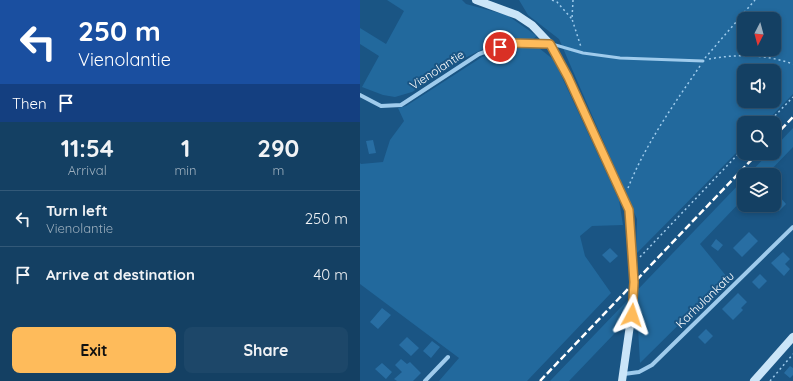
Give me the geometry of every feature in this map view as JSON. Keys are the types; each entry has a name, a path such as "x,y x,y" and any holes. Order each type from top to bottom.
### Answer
{"street":[{"path":"476,0 517,15 532,25 550,44 568,77 629,210 633,264 633,304 623,378"},
{"name":"Vienolantie","path":"360,95 381,106 401,105 479,54 510,43 550,44"},
{"name":"Karhulankatu","path":"623,378 652,365 793,227"},
{"path":"754,381 793,337"},
{"path":"424,381 448,357"}],"lane":[{"path":"550,44 583,53 620,58 703,61"}],"path":[{"path":"552,0 557,2 572,19"},
{"path":"573,0 572,19 583,53"},
{"path":"624,198 634,173 674,104 703,61 755,0"},
{"path":"703,61 730,56 758,56 793,64"},
{"path":"775,116 793,97"},
{"path":"633,264 737,155"},
{"path":"770,381 793,354"}],"shaded area":[{"path":"387,0 462,0 466,4 507,15 537,36 533,39 516,39 491,45 459,61 412,92 395,97 383,95 362,87 379,56 360,44 360,28 386,44 404,11"},
{"path":"519,0 793,0 793,94 781,106 781,64 737,64 737,108 779,108 772,116 737,116 737,152 636,254 637,219 559,39 528,15"},
{"path":"517,47 539,48 554,60 619,200 623,225 592,226 580,236 585,256 611,293 527,381 439,381 459,358 360,284 360,163 383,162 390,140 404,121 398,108 406,106 482,57"},
{"path":"793,128 793,147 781,159 781,141"},
{"path":"762,160 780,160 773,168 755,168"},
{"path":"737,186 737,205 700,244 727,277 640,363 637,310 569,381 550,381"}],"building":[{"path":"373,140 376,153 369,154 366,141"},
{"path":"781,198 786,204 781,209"},
{"path":"749,232 758,241 742,257 733,248"},
{"path":"716,239 723,245 718,251 711,246"},
{"path":"610,248 618,256 610,263 602,255"},
{"path":"783,252 790,259 785,264 790,269 784,276 771,263"},
{"path":"760,274 767,281 759,289 752,282"},
{"path":"738,293 747,302 741,308 743,310 733,320 722,309"},
{"path":"382,308 391,315 378,329 370,322"},
{"path":"706,329 713,336 705,344 698,337"},
{"path":"407,337 419,348 411,356 399,345"},
{"path":"432,341 440,347 431,358 423,351"},
{"path":"401,359 407,364 410,362 421,373 413,381 397,381 394,379 402,372 395,365"},
{"path":"382,363 392,372 386,379 375,369"},
{"path":"790,366 793,368 793,375 790,378 784,373"}],"railway":[{"path":"781,130 793,117"},
{"path":"540,381 751,160"}],"route":[{"path":"500,47 510,43 550,44 568,77 629,210 634,282 632,315"}]}
